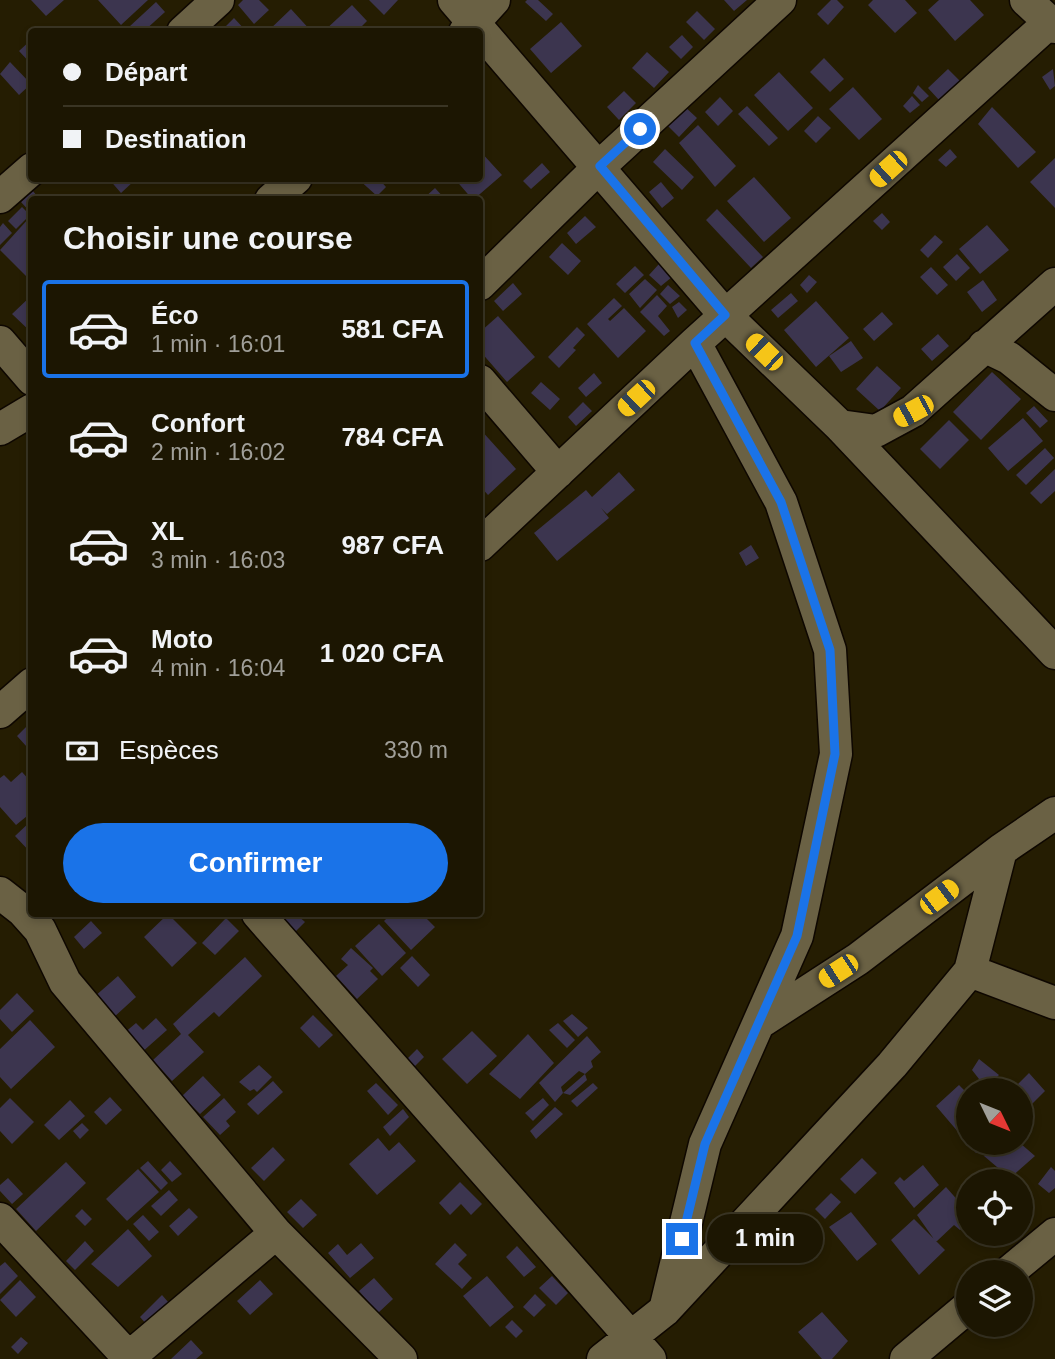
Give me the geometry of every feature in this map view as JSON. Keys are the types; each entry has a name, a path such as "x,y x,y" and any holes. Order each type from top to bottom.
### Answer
{"street":[{"path":"187,28 218,0"},
{"path":"483,281 600,166 780,0"},
{"path":"483,542 725,315 1052,24 1026,0"},
{"path":"472,13 725,315 840,426 1055,653"},
{"path":"0,197 28,172"},
{"path":"276,196 291,182"},
{"path":"840,426 876,431 913,411 1055,284"},
{"path":"0,342 28,374"},
{"path":"665,1310 705,1144 797,936 835,754 830,650 781,502 695,343"},
{"path":"984,346 1009,358 1055,395"},
{"path":"483,384 558,472"},
{"path":"0,429 28,412"},
{"path":"0,712 28,688"},
{"path":"759,1023 858,959 1000,850 1055,813"},
{"path":"603,1359 628,1336 665,1310 892,1065 970,971 1000,850"},
{"path":"0,893 28,913"},
{"path":"261,917 650,1359"},
{"path":"50,922 65,982 276,1233 401,1359"},
{"path":"970,971 1055,1003"},
{"path":"0,1219 129,1359 276,1233"},
{"path":"1024,1260 1055,1234"},
{"path":"906,1359 956,1317"}],"building":[{"path":"31,0 64,0 46,16"},
{"path":"98,0 148,0 121,25"},
{"path":"243,0 259,0 269,10 254,24 238,5"},
{"path":"369,0 398,0 384,15"},
{"path":"538,0 553,14 546,21 525,2"},
{"path":"724,0 747,0 734,11"},
{"path":"831,0 837,0 844,7 828,25 817,14"},
{"path":"873,0 905,0 917,13 895,33 868,5"},
{"path":"939,0 970,0 984,15 955,41 928,10"},
{"path":"156,2 165,12 147,28 129,27"},
{"path":"352,5 367,21 360,28 327,28"},
{"path":"291,9 308,28 271,28"},
{"path":"697,11 715,29 704,40 686,22"},
{"path":"234,18 243,28 224,28"},
{"path":"561,22 582,46 551,73 530,49"},
{"path":"682,35 693,47 681,59 669,47"},
{"path":"28,43 28,61 19,51"},
{"path":"647,52 669,72 654,88 632,68"},
{"path":"824,58 844,79 830,92 810,72"},
{"path":"10,62 28,81 28,87 19,95 0,74"},
{"path":"948,69 960,81 939,100 928,88"},
{"path":"1053,69 1055,86 1050,90 1042,77"},
{"path":"779,72 813,108 788,131 754,95"},
{"path":"918,85 929,96 922,102 913,93"},
{"path":"853,87 882,119 859,140 829,109"},
{"path":"624,91 636,103 619,120 607,107"},
{"path":"912,96 920,105 910,113 903,106"},
{"path":"720,97 733,111 718,126 705,112"},
{"path":"683,105 697,118 679,137 665,123"},
{"path":"747,106 778,138 769,146 738,114"},
{"path":"992,107 1036,152 1018,168 978,124"},
{"path":"818,116 831,128 816,143 804,131"},
{"path":"698,125 736,166 715,187 679,143"},
{"path":"665,149 694,177 682,190 653,162"},
{"path":"950,149 957,157 946,167 938,160"},
{"path":"483,154 502,175 478,196 470,196 457,182 483,182"},
{"path":"1055,158 1055,208 1030,182"},
{"path":"542,163 550,172 531,189 523,181"},
{"path":"754,177 791,218 764,242 727,201"},
{"path":"111,182 133,182 121,193"},
{"path":"361,182 382,182 386,187 377,196"},
{"path":"661,182 674,198 662,208 649,192"},
{"path":"435,188 442,196 426,196"},
{"path":"33,191 37,196 28,196 28,210 21,202"},
{"path":"22,207 28,213 28,217 16,229 8,221"},
{"path":"717,209 763,257 751,268 706,220"},
{"path":"882,213 890,222 882,230 873,221"},
{"path":"585,216 596,227 576,244 567,233"},
{"path":"28,219 28,278 0,250"},
{"path":"3,223 12,233 0,245 0,227"},
{"path":"987,225 1009,250 980,274 959,249"},
{"path":"935,235 943,242 928,258 920,250"},
{"path":"562,243 581,261 568,275 549,257"},
{"path":"957,254 970,268 956,281 943,267"},
{"path":"659,264 672,277 661,286 649,275"},
{"path":"635,266 644,275 625,293 616,284"},
{"path":"931,267 948,285 937,295 920,277"},
{"path":"809,275 817,282 807,293 800,285"},
{"path":"645,279 657,290 640,308 629,294"},
{"path":"983,280 997,300 982,312 967,292"},
{"path":"513,283 522,294 503,311 494,301"},
{"path":"668,285 680,296 670,304 660,294"},
{"path":"791,293 798,301 778,318 771,310"},
{"path":"657,295 667,306 658,316 670,331 664,336 640,312"},
{"path":"614,298 622,306 608,319 610,321 624,308 646,331 618,358 587,324"},
{"path":"28,299 28,329 12,314"},
{"path":"816,301 849,338 816,367 784,330"},
{"path":"679,302 687,310 678,318 672,307"},
{"path":"882,312 893,324 874,341 863,329"},
{"path":"498,316 535,357 507,382 483,354 483,329"},
{"path":"577,327 585,335 573,348 576,350 559,368 548,357"},
{"path":"938,334 949,346 932,361 921,349"},
{"path":"851,341 863,358 841,372 829,356"},
{"path":"877,366 901,388 880,411 856,389"},
{"path":"992,372 1021,399 981,440 953,412"},
{"path":"594,373 602,383 586,397 578,388"},
{"path":"541,382 560,399 550,410 531,393"},
{"path":"583,402 592,411 576,426 568,417"},
{"path":"1034,406 1048,421 1040,428 1026,413"},
{"path":"1023,418 1043,441 1008,471 988,448"},
{"path":"949,420 969,440 940,469 920,449"},
{"path":"483,432 516,469 488,495 483,489"},
{"path":"1045,448 1054,458 1026,485 1016,475"},
{"path":"1055,469 1055,491 1041,504 1030,493"},
{"path":"619,472 635,490 607,514 601,508 609,518 557,561 534,533 586,490 592,497"},
{"path":"751,545 759,558 746,566 739,553"},
{"path":"28,725 28,746 17,736"},
{"path":"22,772 28,779 28,815 16,825 0,807 0,778 4,775 11,782"},
{"path":"28,824 28,850 15,836"},
{"path":"165,917 171,917 197,943 172,967 144,937"},
{"path":"278,917 299,917 305,922 294,933"},
{"path":"388,917 425,917 435,927 411,950 384,921"},
{"path":"226,918 239,931 215,955 202,943"},
{"path":"91,921 102,933 84,949 74,937"},
{"path":"379,924 406,953 382,976 355,946"},
{"path":"351,948 373,968 370,971 378,979 357,999 336,976 348,965 341,959"},
{"path":"412,956 430,975 418,987 400,968"},
{"path":"245,957 262,976 219,1017 214,1012 188,1035 204,1052 172,1081 153,1060 181,1034 173,1024"},
{"path":"118,976 136,997 113,1018 94,997"},
{"path":"17,993 34,1011 12,1032 0,1019 0,1010"},
{"path":"572,1014 588,1028 578,1037 563,1021"},
{"path":"313,1015 333,1035 319,1048 300,1028"},
{"path":"156,1018 167,1030 141,1053 123,1034 136,1023 143,1030"},
{"path":"30,1020 55,1047 11,1089 0,1077 0,1049"},
{"path":"558,1023 575,1040 567,1048 549,1030"},
{"path":"472,1031 497,1056 467,1084 442,1059"},
{"path":"528,1034 554,1063 520,1099 489,1074"},
{"path":"587,1036 601,1052 591,1061 593,1067 585,1074 579,1071 561,1087 563,1093 555,1102 539,1083"},
{"path":"417,1049 424,1057 414,1067 407,1059"},
{"path":"979,1059 999,1075 996,1078 978,1078 972,1070"},
{"path":"259,1065 272,1077 257,1092 254,1089 250,1091 239,1082"},
{"path":"1029,1073 1045,1091 1033,1103 1033,1078 1024,1078"},
{"path":"585,1074 587,1080 570,1095 563,1093"},
{"path":"203,1076 221,1095 200,1114 182,1096"},
{"path":"273,1081 283,1092 258,1115 247,1104"},
{"path":"376,1083 398,1105 388,1115 367,1091"},
{"path":"593,1083 598,1088 577,1107 571,1101"},
{"path":"956,1088 956,1130 936,1106"},
{"path":"110,1097 122,1110 106,1125 94,1112"},
{"path":"10,1098 34,1122 12,1144 0,1131 0,1108"},
{"path":"224,1098 236,1112 226,1121 230,1126 220,1135 203,1117"},
{"path":"543,1098 549,1105 533,1121 525,1113"},
{"path":"70,1100 85,1116 59,1140 44,1125"},
{"path":"555,1107 563,1114 536,1139 530,1131"},
{"path":"403,1109 409,1117 390,1136 383,1127"},
{"path":"82,1123 89,1130 80,1139 73,1131"},
{"path":"378,1138 389,1151 399,1142 416,1161 377,1195 349,1164"},
{"path":"273,1147 285,1160 264,1181 251,1168"},
{"path":"984,1156 1035,1156 1020,1169 999,1169"},
{"path":"862,1158 877,1173 855,1194 840,1179"},
{"path":"148,1161 168,1183 161,1190 140,1168"},
{"path":"170,1161 182,1174 172,1182 161,1170"},
{"path":"66,1162 86,1183 36,1231 16,1209"},
{"path":"923,1165 939,1185 914,1208 894,1183 900,1177 904,1181"},
{"path":"1051,1167 1055,1171 1055,1188 1049,1193 1038,1184"},
{"path":"138,1169 159,1192 127,1221 106,1199"},
{"path":"8,1178 23,1194 12,1204 0,1191 0,1185"},
{"path":"460,1182 482,1204 471,1215 461,1204 450,1215 439,1203"},
{"path":"946,1187 956,1198 956,1227 954,1225 936,1242 917,1215"},
{"path":"169,1190 178,1200 161,1216 151,1206"},
{"path":"831,1193 841,1202 825,1219 815,1209"},
{"path":"301,1199 317,1215 303,1228 287,1212"},
{"path":"189,1208 198,1217 178,1236 169,1226"},
{"path":"82,1209 92,1219 85,1226 75,1216"},
{"path":"851,1212 877,1244 857,1261 829,1227"},
{"path":"143,1215 159,1232 149,1241 133,1224"},
{"path":"914,1219 945,1250 919,1275 891,1240"},
{"path":"128,1229 152,1256 118,1287 91,1264"},
{"path":"85,1241 94,1251 75,1270 66,1261"},
{"path":"361,1243 374,1258 350,1278 328,1253 338,1244 347,1255"},
{"path":"455,1243 467,1255 458,1264 472,1278 462,1289 435,1264"},
{"path":"517,1246 536,1267 524,1277 506,1257"},
{"path":"5,1262 18,1276 0,1294 0,1266"},
{"path":"487,1276 514,1307 490,1327 463,1296"},
{"path":"552,1276 568,1293 556,1305 539,1288"},
{"path":"374,1278 393,1299 378,1313 359,1291"},
{"path":"20,1280 36,1297 16,1317 0,1300"},
{"path":"260,1280 273,1294 250,1315 237,1301"},
{"path":"535,1294 546,1305 534,1317 523,1307"},
{"path":"162,1295 169,1303 147,1325 140,1317"},
{"path":"822,1312 848,1341 832,1359 822,1359 798,1332"},
{"path":"512,1320 523,1331 516,1338 505,1327"},
{"path":"21,1337 28,1343 18,1354 11,1347"},
{"path":"191,1340 203,1353 196,1359 171,1359"}],"route":[{"path":"640,129 600,166 725,315 695,343 781,502 830,650 835,754 797,936 705,1144 682,1239"}]}
